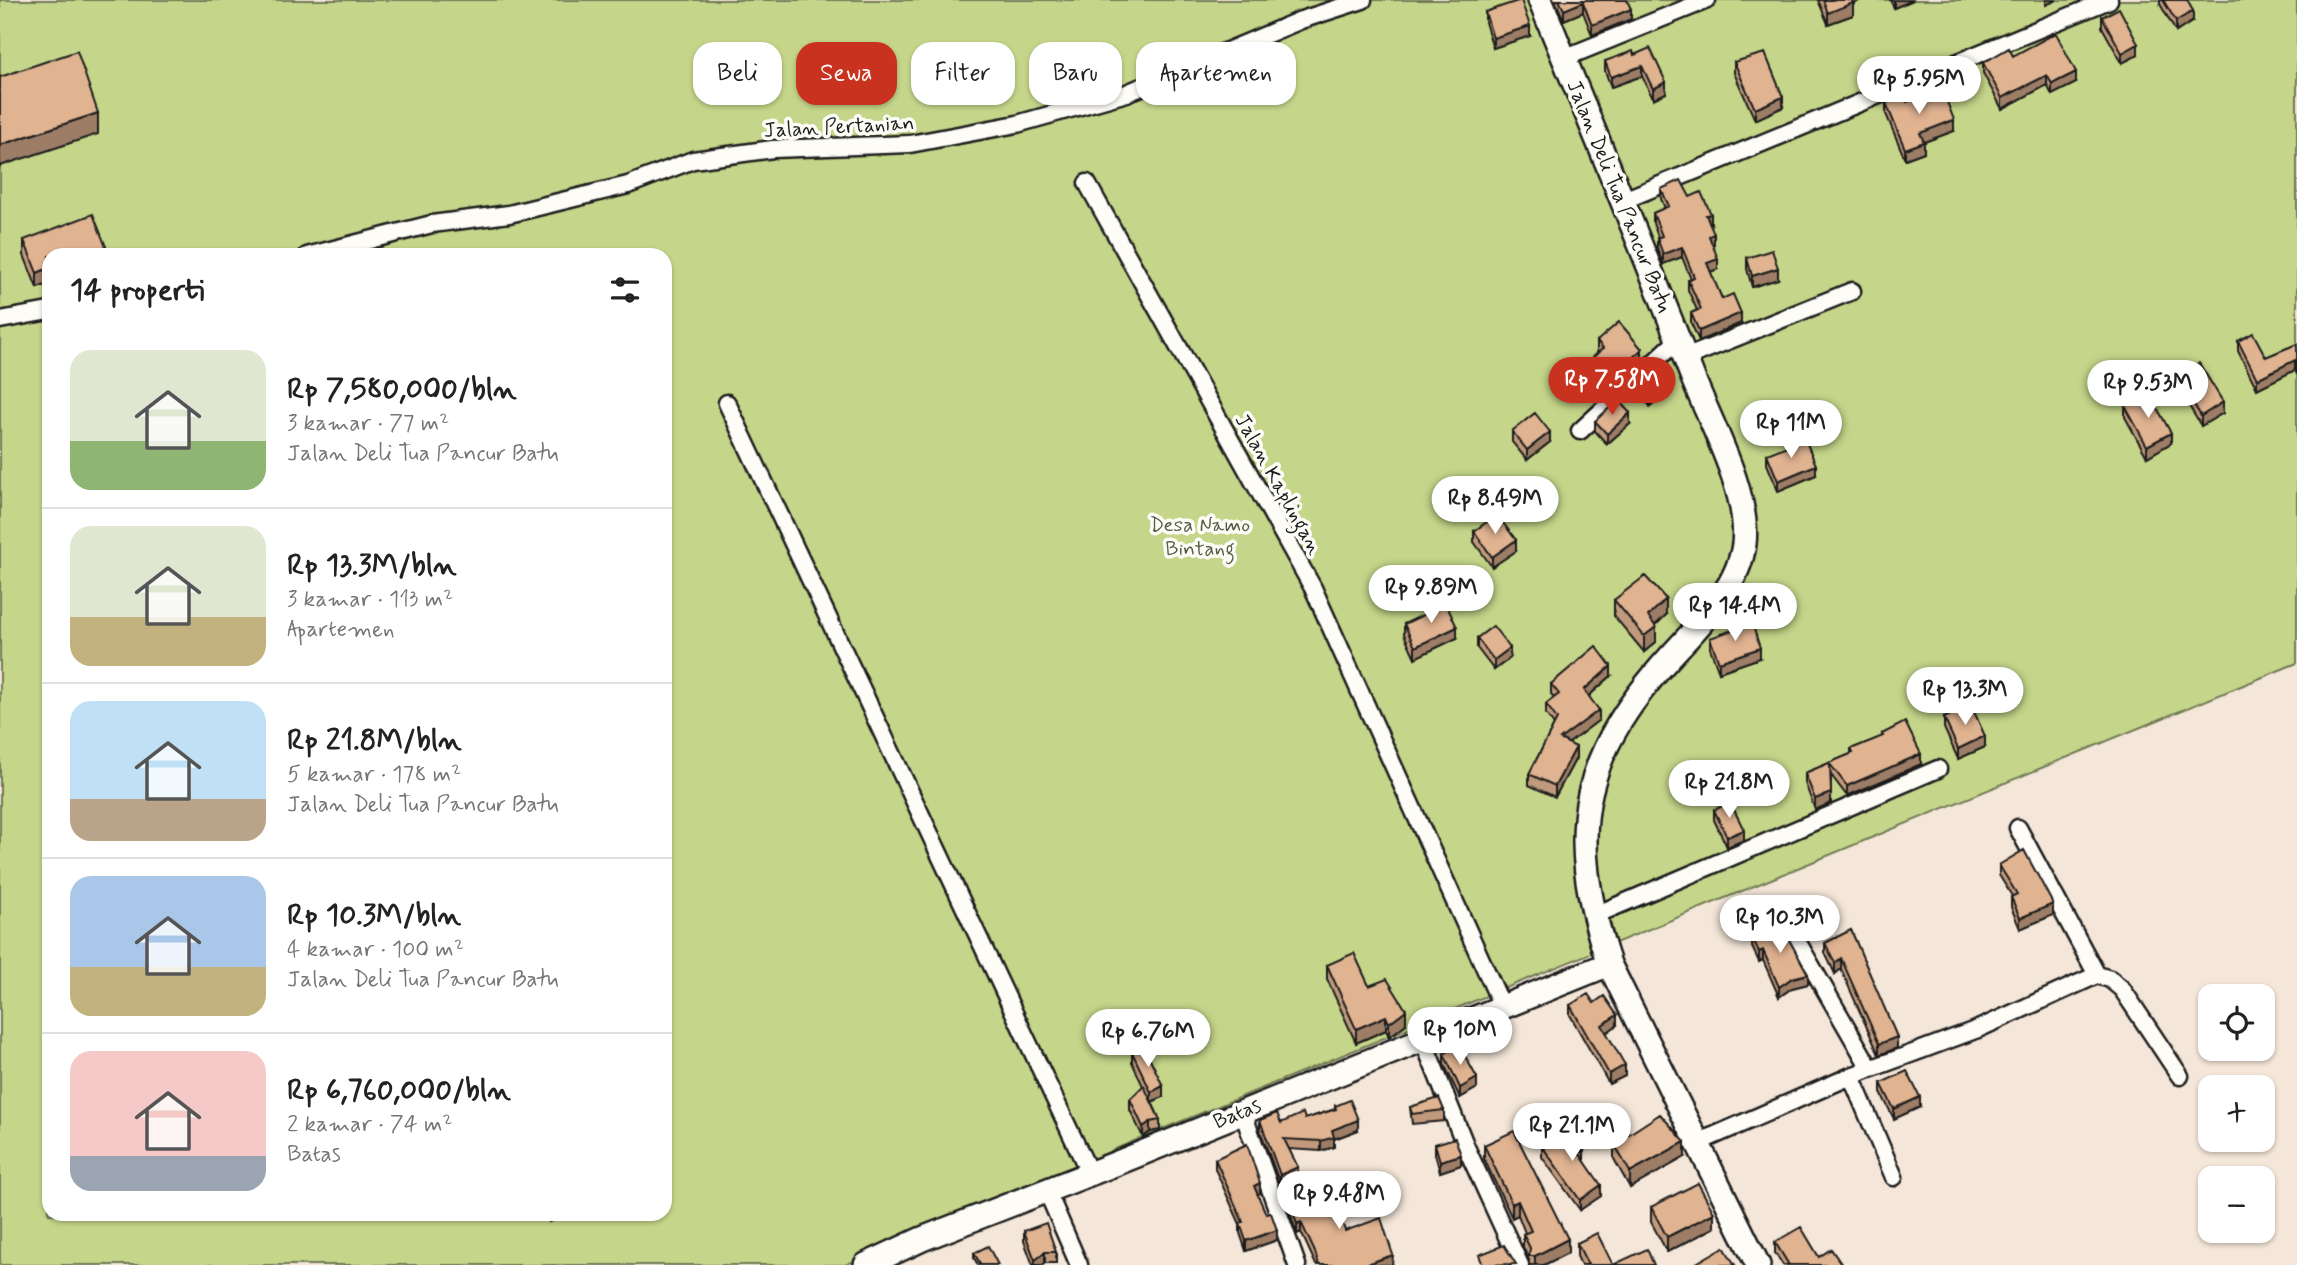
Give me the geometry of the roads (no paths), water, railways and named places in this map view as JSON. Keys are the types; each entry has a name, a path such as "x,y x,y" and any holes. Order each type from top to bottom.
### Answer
{"main road":[{"name":"Jalan Deli Tua Pancur Batu","path":"1540,0 1682,349 1736,488 1744,522 1744,545 1737,567 1719,600 1645,686 1619,721 1604,752 1586,802 1583,849 1592,916 1609,964 1758,1265"},
{"name":"Batas","path":"866,1265 922,1239 1047,1192 1242,1110 1609,964"}],"street":[{"name":"Jalan Pertanian","path":"338,248 432,224 509,214 628,186 692,160 773,149 910,144 1017,124 1127,93 1301,20 1363,0"},
{"path":"1564,58 1707,0"},
{"path":"1624,201 2109,0"},
{"name":"Jalan Kaplingan","path":"1087,183 1313,588 1502,1006"},
{"path":"1580,431 1682,349 1852,291"},
{"path":"0,320 42,312"},
{"path":"727,403 1090,1174"},
{"path":"1592,916 1938,769"},
{"path":"2018,828 2097,975"},
{"path":"1778,908 1870,1068"},
{"path":"1697,1143 1870,1068 1978,1029 2097,975 2110,979 2122,989 2180,1076"},
{"path":"1423,1040 1466,1147 1520,1265"},
{"path":"1851,1076 1894,1177"},
{"path":"1242,1110 1297,1265"},
{"path":"1047,1192 1079,1265"}],"park label":[{"name":"Desa Namo Bintang","path":"1200,536"}]}
